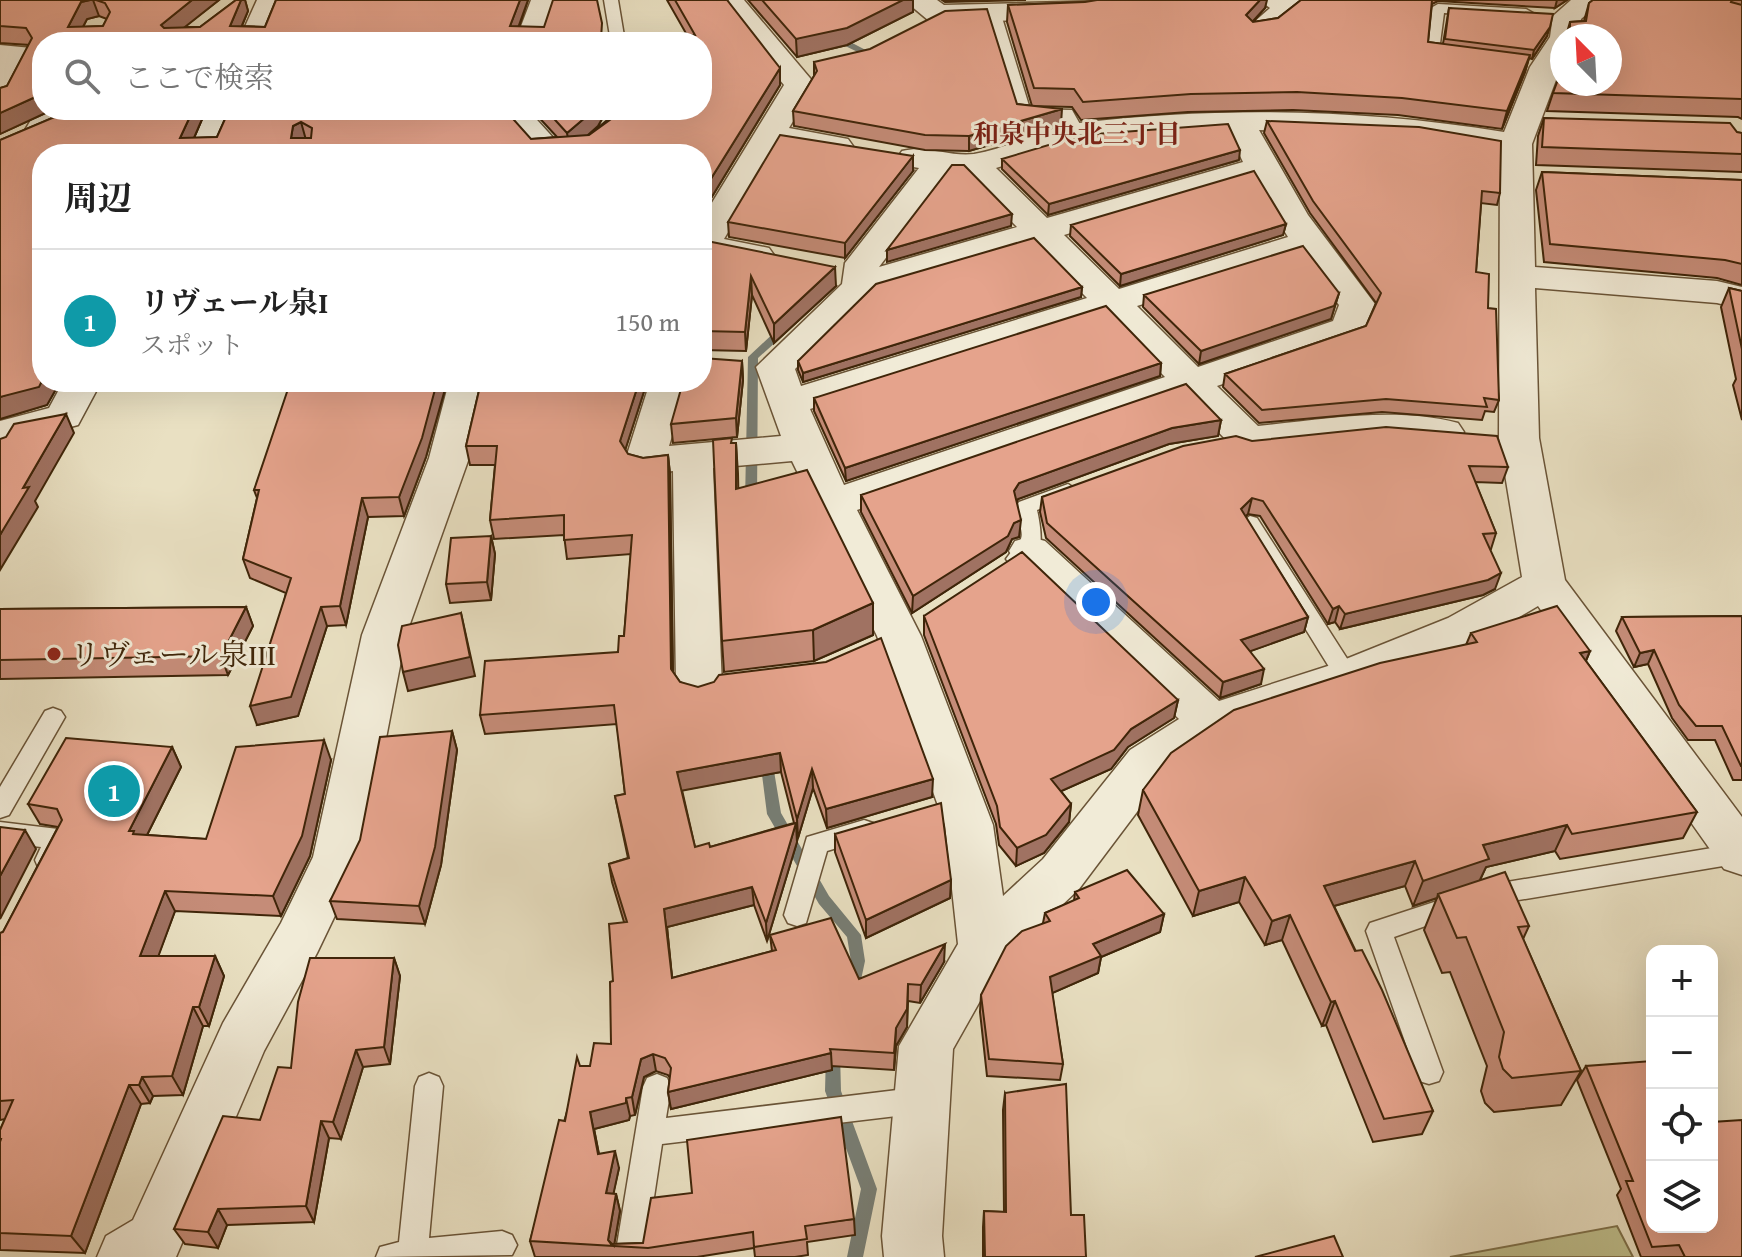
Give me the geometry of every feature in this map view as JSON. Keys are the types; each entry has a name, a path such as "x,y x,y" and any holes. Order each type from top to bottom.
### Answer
{"street":[{"path":"257,32 271,0"},
{"path":"534,32 545,0"},
{"path":"712,231 800,84 805,67 739,15 729,0"},
{"path":"923,14 981,7 1083,7 1135,0"},
{"path":"1260,30 1291,5 1273,0"},
{"path":"0,54 21,54 0,95"},
{"path":"1550,70 1532,149 1493,436 1544,583 1742,854"},
{"path":"36,127 56,120"},
{"path":"208,144 219,120"},
{"path":"520,120 543,144"},
{"path":"771,135 917,158 1077,133 1239,121 1416,127 1532,149"},
{"path":"833,503 1349,328 1357,304 1307,242 1260,167 1239,121"},
{"path":"917,158 1041,231 1190,380 1235,442 1382,427 1493,436"},
{"path":"767,375 862,263 917,158"},
{"path":"851,274 1041,231 1260,167"},
{"path":"767,375 1112,302 1307,242"},
{"path":"712,248 790,261"},
{"path":"1515,276 1717,292 1742,298"},
{"path":"767,375 789,450 833,503 894,637 946,806 969,825 984,946"},
{"path":"2,436 64,416 77,392"},
{"path":"148,1251 242,1040 299,938 338,857 384,635 449,458 466,392"},
{"path":"666,392 645,461 789,450"},
{"path":"711,458 713,685"},
{"path":"1017,560 1211,721"},
{"path":"914,1257 912,1236 926,1046 984,946 1061,874 1147,763 1211,721 1347,677 1464,629 1544,583"}],"lane":[{"path":"611,0 616,32"},
{"path":"981,7 1024,114 1066,113 1077,133"},
{"path":"1460,57 1431,54 1438,8 1550,25"},
{"path":"1017,560 1033,539 1026,507 1082,486"},
{"path":"1250,523 1347,677"},
{"path":"0,808 53,717"},
{"path":"797,915 816,844 889,823"},
{"path":"0,832 58,839 38,878"},
{"path":"1429,1072 1379,931 1483,896 1742,854"},
{"path":"429,1086 402,1256 502,1245"},
{"path":"630,1257 657,1087"},
{"path":"649,1133 923,1100"}],"green space":[{"path":"1617,1226 1633,1257 1450,1257"}],"building":[{"path":"0,0 90,0 81,2 68,27 103,26 110,12 105,3 96,0 192,0 161,25 164,28 200,27 236,0 241,0 230,26 265,27 276,0 520,0 510,26 544,27 553,0 597,0 602,23 601,32 32,32 32,38 26,28 0,26"},
{"path":"675,0 727,0 780,68 712,177 712,144 32,144 32,389 0,397 0,140 47,120 188,120 180,138 217,137 225,120 514,120 531,139 589,135 610,120 712,120 712,32 693,32","holes":["301,122 312,128 311,138 291,138 293,126"]},
{"path":"762,0 903,0 847,28 796,39"},
{"path":"1097,0 1260,0 1246,15 1253,22 1278,18 1301,0 1432,0 1428,42 1530,55 1507,111 1402,98 1297,92 1191,94 1083,102 1074,89 1034,88 1008,5"},
{"path":"1593,0 1732,0 1742,5 1742,99 1622,95 1622,24 1570,24 1586,21 1589,3"},
{"path":"1449,8 1553,14 1550,27 1534,50 1445,39"},
{"path":"987,9 1017,104 1062,109 969,136 925,135 793,111 817,71 814,62 870,49 945,11"},
{"path":"32,38 32,99 0,113 0,88 7,86"},
{"path":"1544,118 1730,123 1737,132 1742,133 1742,154 1542,147"},
{"path":"555,120 582,120 567,133"},
{"path":"1267,121 1419,127 1501,141 1500,193 1482,191 1476,272 1489,274 1488,308 1496,309 1499,400 1484,398 1487,407 1386,399 1262,410 1225,374 1366,326 1381,293 1313,201"},
{"path":"1228,124 1240,150 1049,204 1002,159 1082,135"},
{"path":"780,135 913,156 845,243 728,222"},
{"path":"952,165 964,165 1012,214 887,250"},
{"path":"1254,171 1286,224 1121,274 1071,225"},
{"path":"1542,172 1742,180 1742,264 1550,244"},
{"path":"1034,238 1082,287 803,373 798,361 876,284"},
{"path":"712,242 835,267 774,324 751,276 745,332 712,331"},
{"path":"1303,246 1339,293 1334,306 1201,351 1144,295"},
{"path":"1729,288 1742,291 1742,349"},
{"path":"1106,306 1161,363 845,468 814,398"},
{"path":"712,359 742,361 736,418 671,424 680,392 712,392"},
{"path":"1186,384 1221,420 1172,428 1019,483 1014,491 1021,520 1014,523 1008,536 913,596 861,495"},
{"path":"287,392 434,392 422,438 399,497 362,498 340,606 321,607 291,697 250,706 291,578 243,559 259,490 254,490"},
{"path":"479,392 636,392 620,441 628,454 643,458 668,455 671,669 680,682 698,687 714,682 719,675 826,662 881,638 933,779 826,809 812,769 797,819 780,753 677,772 695,847 709,843 710,847 796,823 766,923 752,887 664,909 672,978 776,950 770,935 831,918 859,979 945,944 921,985 908,984 907,1009 896,1028 894,1053 830,1049 831,1053 668,1092 671,1068 665,1058 653,1054 641,1059 632,1097 626,1098 626,1103 590,1112 598,1154 615,1151 606,1193 616,1194 608,1240 611,1244 643,1243 651,1198 692,1193 687,1140 841,1117 854,1219 805,1226 807,1239 754,1247 753,1232 648,1248 530,1241 559,1120 565,1121 577,1057 580,1066 590,1066 594,1043 611,1044 610,982 613,981 609,924 627,922 609,864 629,858 615,796 625,794 614,705 480,715 485,661 618,652 619,636 624,636 632,535 564,540 564,515 490,520 497,446 466,446"},
{"path":"66,414 23,488 29,487 0,535 0,439 6,437 14,424"},
{"path":"1386,427 1497,436 1508,467 1469,466 1496,533 1483,534 1501,573 1488,580 1345,614 1339,606 1333,609 1263,501 1252,498 1241,509 1308,617 1241,640 1264,669 1223,682 1047,523 1042,497 1183,446 1236,436 1252,441"},
{"path":"732,438 731,443 736,443 736,489 807,470 873,603 813,630 722,641 713,440"},
{"path":"491,536 487,582 446,584 451,538"},
{"path":"1022,552 1178,700 1131,729 1114,750 1051,779 1071,804 1046,835 1017,848 1000,827 997,806 924,616"},
{"path":"1557,606 1590,651 1580,653 1697,812 1572,834 1567,825 1483,845 1489,859 1423,881 1415,861 1324,886 1355,951 1362,950 1382,990 1433,1111 1384,1119 1335,1001 1331,1002 1290,915 1272,921 1245,877 1199,891 1143,790 1171,753 1234,710 1380,663 1477,642 1471,633"},
{"path":"246,607 221,656 0,660 0,609"},
{"path":"461,613 470,657 403,672 398,645 402,626"},
{"path":"1742,616 1741,766 1722,726 1696,726 1679,705 1654,650 1640,653 1622,617"},
{"path":"452,731 435,847 419,906 330,901 360,840 380,737"},
{"path":"66,738 172,747 129,831 134,831 133,834 206,839 236,747 324,740 302,836 273,896 165,891 140,956 215,956 199,1007 193,1007 172,1076 142,1077 139,1085 129,1085 71,1236 0,1233 0,1130 13,1100 0,1101 0,933 62,820 57,809 28,804"},
{"path":"941,803 951,880 866,920 835,834"},
{"path":"0,827 25,830 0,876"},
{"path":"1127,870 1164,914 1093,944 1101,956 1050,977 1063,1064 989,1059 981,995 1006,946 1022,931 1050,921 1045,913 1079,898 1075,892"},
{"path":"1505,872 1529,926 1518,927 1581,1071 1512,1078 1503,1069 1499,1057 1504,1032 1466,937 1457,938 1438,894"},
{"path":"310,958 394,958 384,1047 356,1050 333,1122 321,1121 306,1206 218,1209 208,1232 174,1229 223,1116 260,1120 278,1067 291,1068 298,1002"},
{"path":"1646,1061 1646,1232 1626,1181 1633,1181 1586,1066"},
{"path":"1066,1084 1071,1215 1084,1215 1086,1257 985,1257 984,1211 1006,1212 1005,1093"},
{"path":"1742,1120 1742,1257 1685,1257 1679,1245 1652,1247 1646,1233 1718,1233 1718,1122"},
{"path":"1334,1236 1343,1257 1255,1257"}],"waterway":[{"path":"834,37 875,57"},
{"path":"751,501 753,357 784,329"},
{"path":"766,759 774,814 824,900 854,935 858,961 853,990"},
{"path":"833,1053 833,1091 869,1189 855,1257"}],"place":[{"name":"リヴェール泉III","path":"54,654"},
{"name":"リヴェール泉I","path":"114,791"}],"district":[{"name":"和泉中央北三丁目","path":"1077,133"}]}
